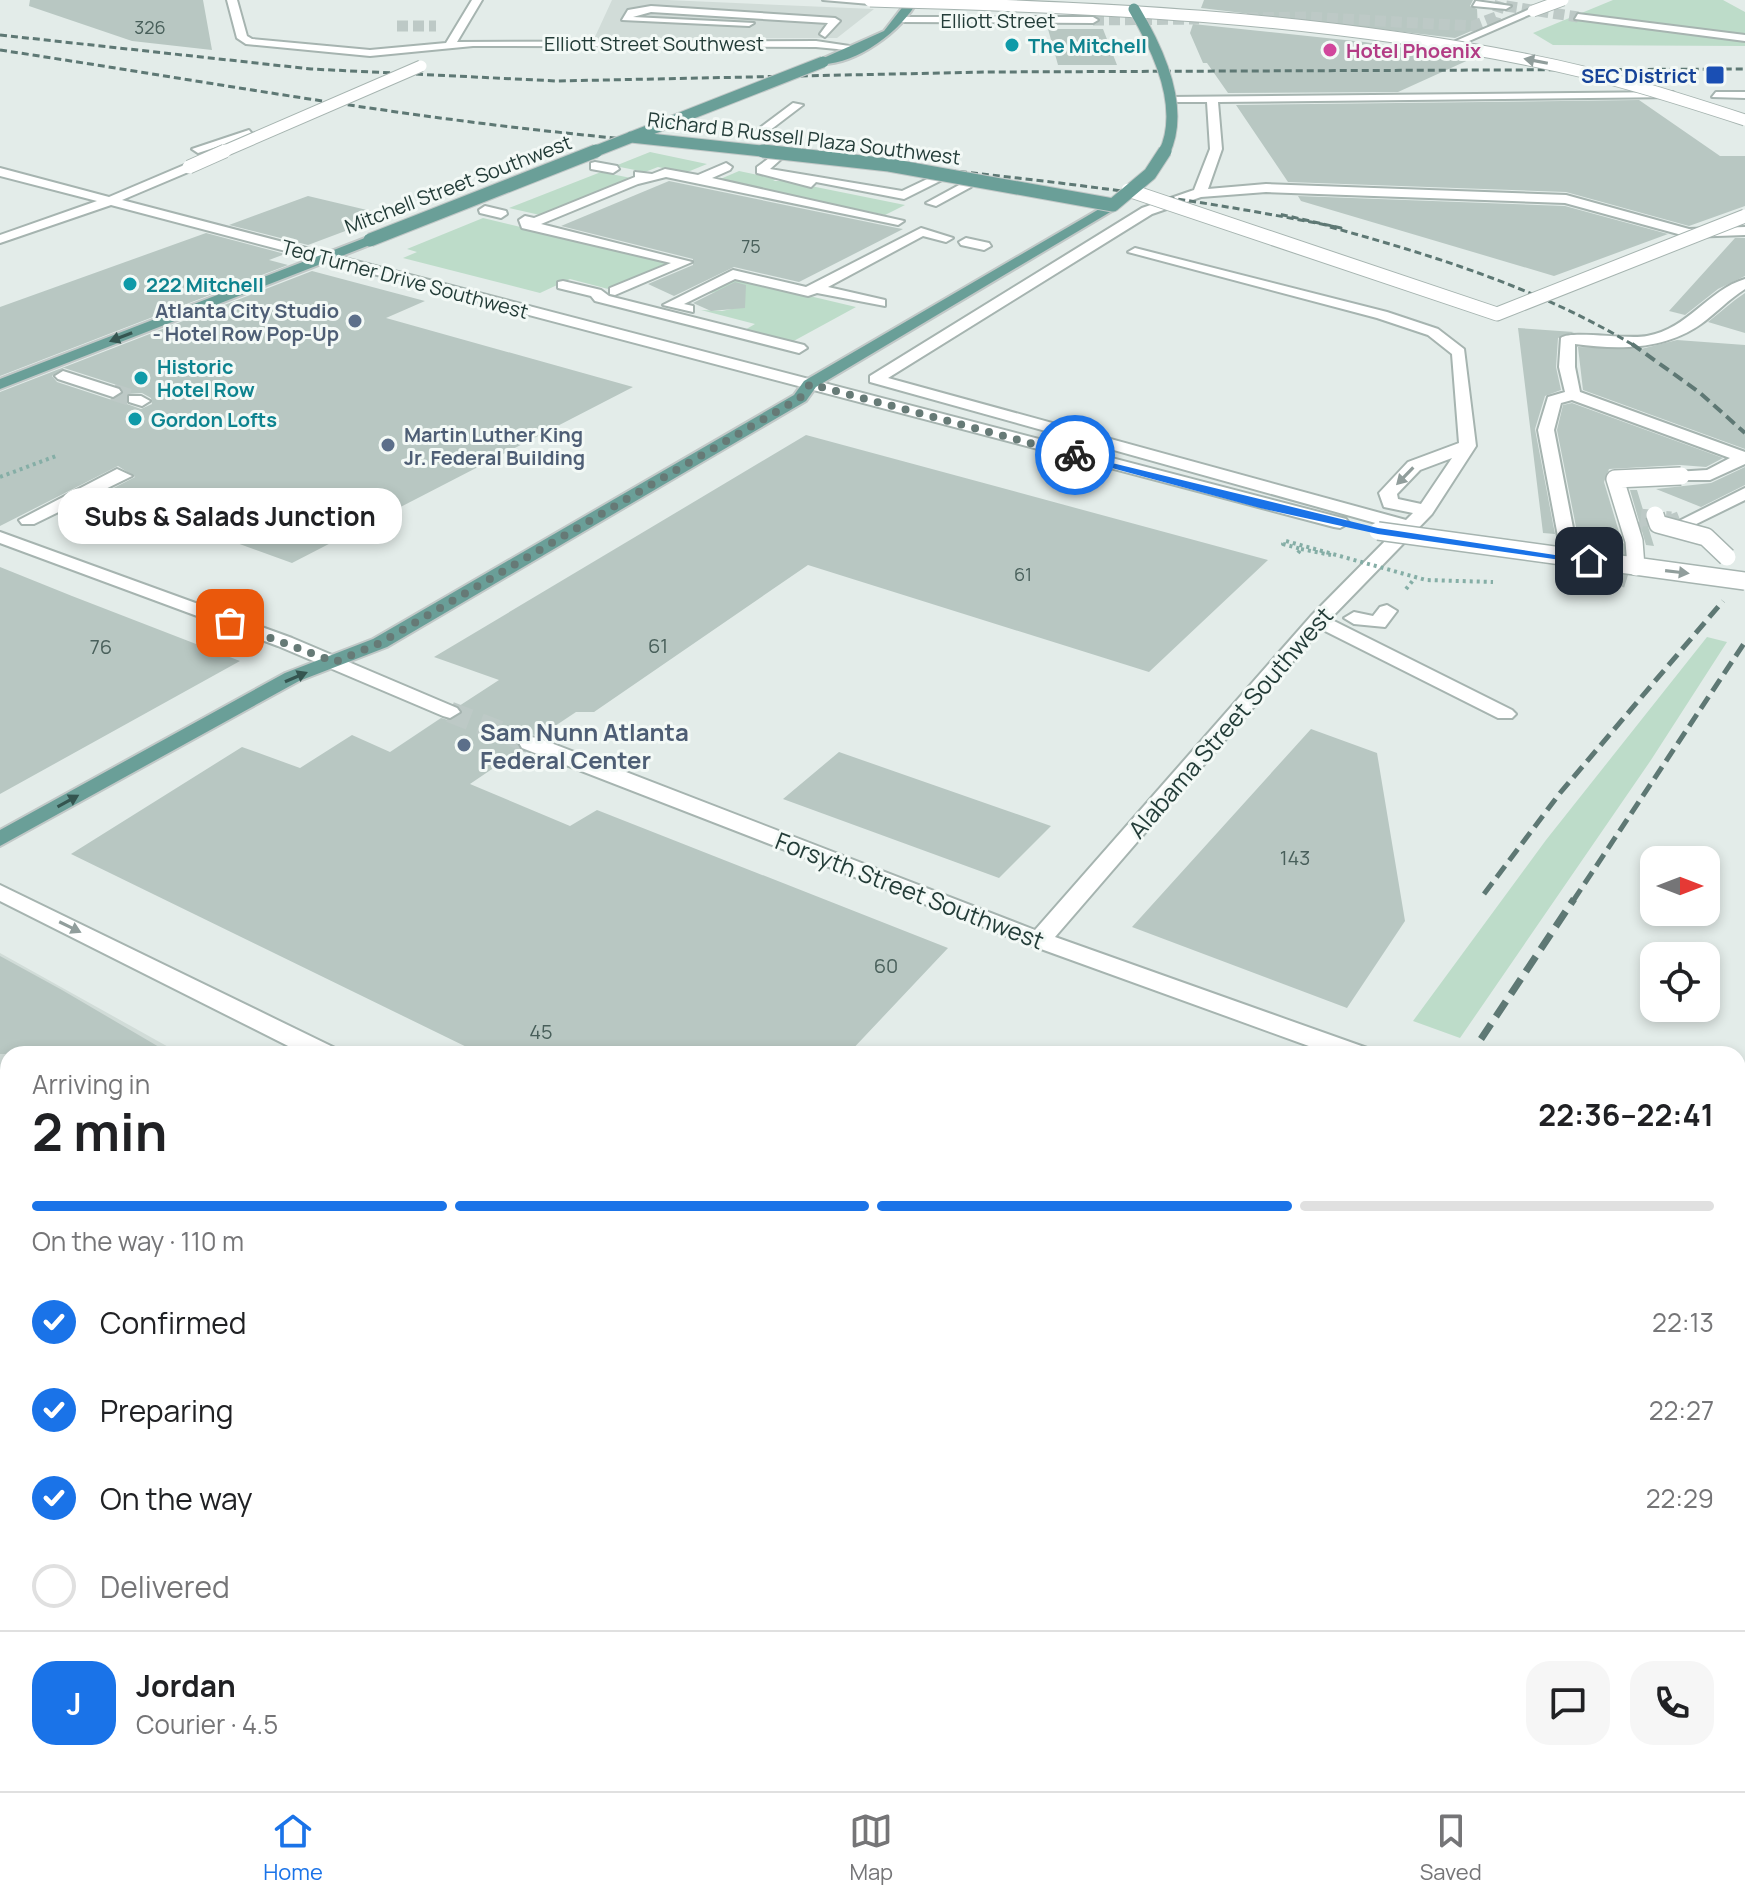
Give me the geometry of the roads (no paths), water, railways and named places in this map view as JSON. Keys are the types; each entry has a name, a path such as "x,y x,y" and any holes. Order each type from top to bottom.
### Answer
{"main road":[{"name":"Mitchell Street Southwest","path":"0,384 858,48 887,35 903,20 913,0"},
{"path":"0,839 292,677 380,643 800,398 810,384 1113,205 1138,186 1169,145 1174,132 1173,99 1132,5"},
{"name":"Richard B Russell Plaza Southwest","path":"631,137 783,152 948,174 1113,205"}],"street":[{"name":"Elliott Street Southwest","path":"232,0 242,38 263,45 358,53 450,45 503,46 781,34 858,48"},
{"path":"0,239 110,201 460,50 450,45 477,0"},
{"path":"828,0 1132,5 1273,20 1449,46 1568,68 1673,95 1745,120"},
{"path":"1449,46 1563,0"},
{"path":"1476,4 1506,6"},
{"path":"1585,7 1654,22 1745,35"},
{"path":"749,23 627,20 631,12 651,9 781,34 835,21 825,34"},
{"path":"1578,17 1745,35"},
{"name":"Elliott Street","path":"903,20 1093,20"},
{"path":"443,26 459,26"},
{"path":"1173,99 1745,95"},
{"path":"1199,193 1212,176 1216,123 1212,101"},
{"path":"757,135 797,105"},
{"path":"198,149 249,133"},
{"path":"783,152 761,170 860,193"},
{"path":"595,166 653,178"},
{"path":"699,179 726,167"},
{"name":"Ted Turner Drive Southwest","path":"0,172 1303,515 1424,540 1745,581"},
{"path":"563,285 596,293 595,297 685,262 527,225 635,181 665,173 900,220 927,229 808,292 733,274 642,306"},
{"path":"795,174 904,195 948,174"},
{"path":"932,203 965,187"},
{"path":"1411,527 875,379 1147,211 1199,193 1266,188 1566,199 1689,233 1745,231"},
{"path":"1128,190 1497,314 1745,216"},
{"path":"485,210 535,222"},
{"path":"921,232 946,238"},
{"path":"966,242 984,246"},
{"path":"1135,252 1322,298 1433,332 1459,352 1468,446 1414,466 1388,493 1390,503 1426,510"},
{"path":"1573,395 1567,367 1568,338 1619,346 1658,338 1694,321 1715,301 1745,283"},
{"path":"815,288 880,303"},
{"path":"609,294 642,306 799,348"},
{"path":"642,306 688,309"},
{"path":"736,332 750,325"},
{"path":"63,376 113,392"},
{"path":"1570,559 1546,430 1554,400 1573,395 1745,458"},
{"name":"Alabama Street Southwest","path":"1039,940 1318,620 1426,510 1468,446"},
{"path":"1636,567 1634,541 1615,479 1710,475 1745,458"},
{"path":"28,520 123,476 117,474"},
{"path":"1678,526 1745,493"},
{"path":"1655,515 1658,524 1678,526 1721,546 1727,557"},
{"path":"0,537 335,662 450,712"},
{"path":"1354,618 1378,623 1387,611"},
{"path":"1318,620 1505,714"},
{"name":"Forsyth Street Southwest","path":"530,743 1039,940 1336,1046"},
{"path":"0,892 310,1046"}],"tunnel":[{"path":"1247,18 1306,17 1473,26 1496,17 1501,0"},
{"path":"1506,6 1578,17"},
{"path":"1093,20 1199,19"},
{"path":"397,26 436,26"},
{"path":"113,392 135,399"},
{"path":"1616,585 1637,517 1671,520 1669,515"},
{"path":"450,712 530,743"}],"railway":[{"path":"0,35 311,69 557,81 989,72 1745,69"},
{"path":"0,50 471,122 1041,181 1241,209 1341,228 1279,214"},
{"path":"1330,227 1487,276 1562,307 1634,345"},
{"path":"1634,345 1699,392 1745,433"},
{"path":"1484,894 1560,793 1723,601"},
{"path":"1573,901 1745,642"},
{"path":"1481,1039 1574,899"}],"place":[{"name":"The Mitchell","path":"1012,45"},
{"name":"Hotel Phoenix","path":"1330,50"},
{"name":"SEC District","path":"1715,75"},
{"name":"222 Mitchell","path":"130,284"},
{"name":"Atlanta City Studio - Hotel Row Pop-Up","path":"355,321"},
{"name":"Historic Hotel Row","path":"141,378"},
{"name":"Gordon Lofts","path":"135,419"},
{"name":"Martin Luther King Jr. Federal Building","path":"388,445"},
{"name":"Subs & Salads Junction","path":"230,623"},
{"name":"Sam Nunn Atlanta Federal Center","path":"464,745"}]}
